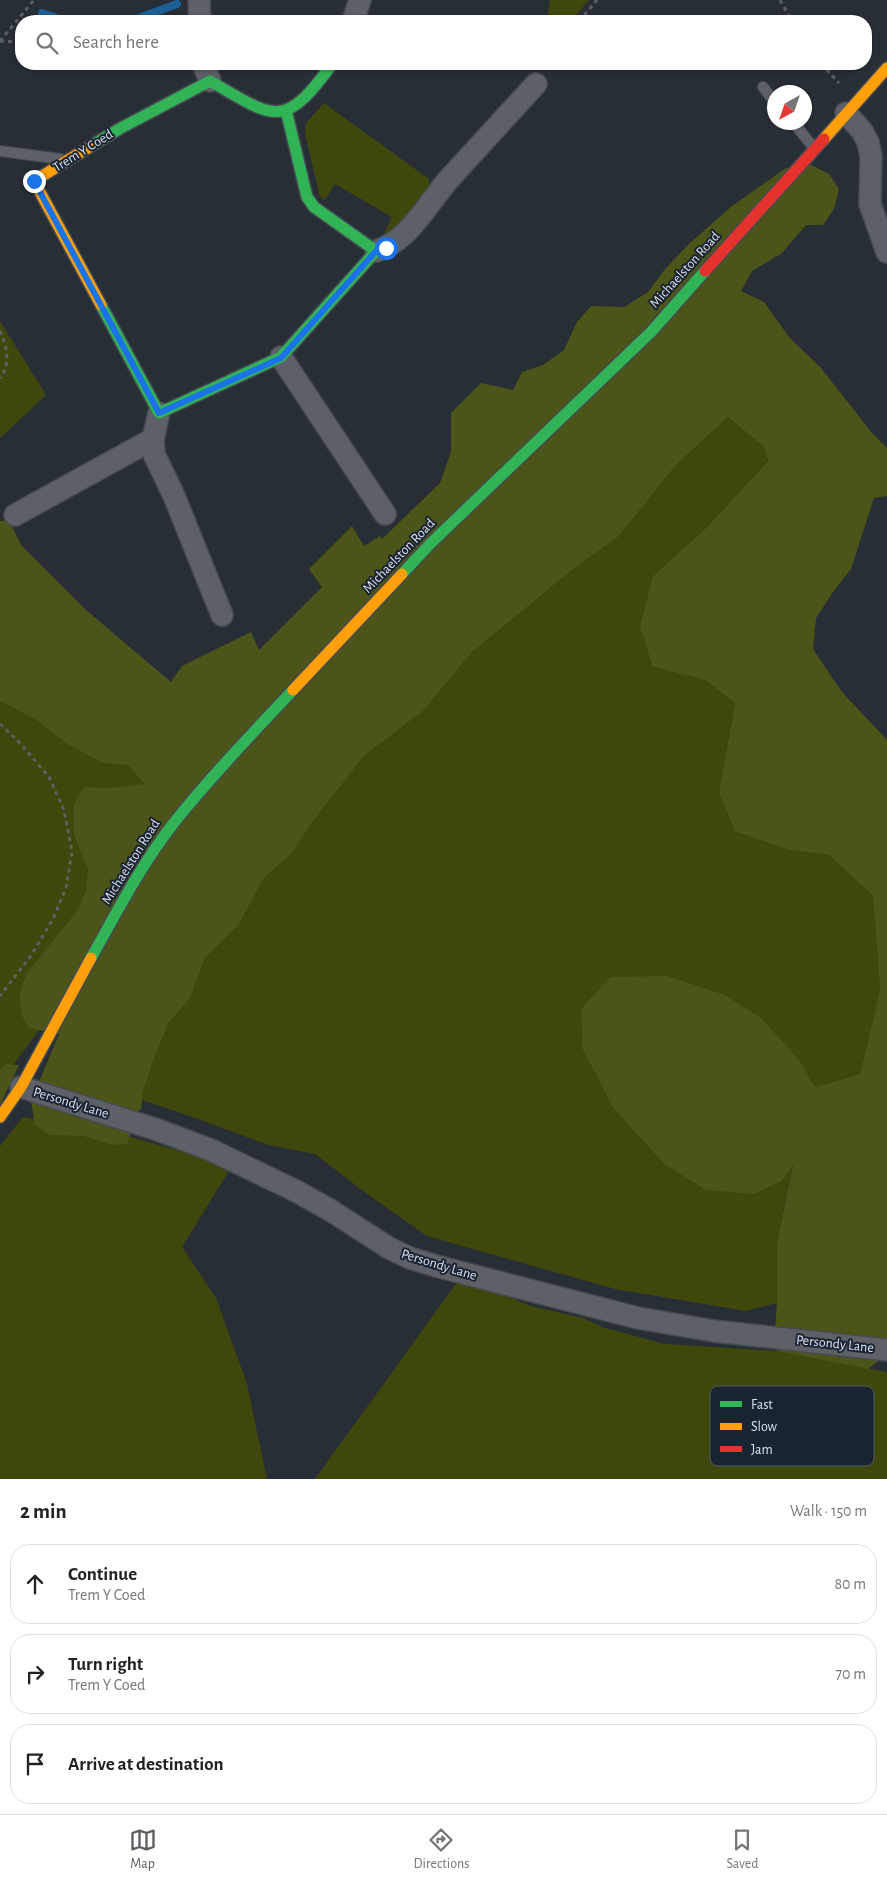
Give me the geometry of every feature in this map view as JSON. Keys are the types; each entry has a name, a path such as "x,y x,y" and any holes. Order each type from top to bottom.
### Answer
{"street":[{"path":"199,0 200,15"},
{"path":"355,15 360,0"},
{"name":"Michaelston Road","path":"0,1117 21,1087 134,880 173,824 251,735 431,543 651,332 887,68"},
{"path":"328,70 319,82 300,101 286,110 307,197 314,207 376,251"},
{"name":"Trem Y Coed","path":"159,413 34,181 207,72 253,106 270,112 286,110"},
{"path":"222,615 174,496 154,454 153,439 159,413 281,358 376,251 386,248 398,240 411,227 448,181 536,84"},
{"path":"846,113 862,130 868,142 871,156 870,204 887,252"},
{"path":"281,358 385,514"},
{"path":"15,515 153,439"},
{"name":"Persondy Lane","path":"21,1087 158,1130 211,1150 296,1191 330,1210 389,1248 410,1258 638,1318 714,1331 887,1350"}],"lane":[{"path":"763,87 767,92"},
{"path":"799,130 814,148"},
{"path":"0,151 68,160"}],"path":[{"path":"22,15 34,0"},
{"path":"584,15 597,0"},
{"path":"780,0 789,15"},
{"path":"0,41 15,23"},
{"path":"0,41 15,42"},
{"path":"0,331 6,347 8,361 0,378"},
{"path":"0,724 18,741 49,777 64,810 72,852 66,888 52,919 30,957 0,996"}],"green space":[{"path":"550,0 589,0 576,15 548,15"},
{"path":"324,103 429,179 430,191 390,235 384,233 392,217 335,184 325,200 320,197 305,134 306,123"},
{"path":"811,165 829,174 839,189 834,209 823,225 806,225 782,253 752,271 741,291 764,302 789,337 821,368 872,433 887,448 887,496 874,498 851,569 816,618 813,649 842,692 887,740 887,1354 868,1369 777,1351 775,1329 777,1242 793,1165 781,1181 754,1194 706,1190 664,1164 613,1108 582,1048 581,1009 610,977 667,976 725,995 761,1018 800,1061 815,1087 860,1074 880,990 873,896 829,855 790,850 735,831 719,792 735,703 705,680 653,667 640,627 653,576 708,526 768,461 764,447 728,417 677,464 618,537 577,566 471,653 423,711 364,756 310,825 292,853 264,878 238,926 205,958 190,998 168,1024 143,1091 141,1109 134,1114 133,1127 127,1144 112,1145 84,1136 50,1135 35,1125 31,1101 59,1034 29,1028 21,1014 20,993 27,973 77,911 86,891 88,869 74,835 74,804 84,787 109,788 144,784 129,765 103,763 69,745 35,719 0,701 0,521 9,520 21,545 86,610 171,682 182,666 251,632 259,650 322,587 309,569 352,526 364,546 380,536 382,539 440,483 451,452 451,413 481,383 513,390 522,372 543,365 564,350 577,322 591,306 624,307 648,292 665,269 691,242 732,206 786,168"},
{"path":"0,321 46,395 0,438"},
{"path":"728,417 764,447 768,461 708,526 653,576 653,667 705,680 735,703 719,792 790,850 829,855 873,896 880,990 860,1074 815,1087 800,1061 610,977 581,1010 582,1048 613,1108 664,1164 793,1163 777,1242 777,1303 746,1311 615,1289 427,1236 315,1154 269,1145 142,1100 152,1064 168,1024 190,998 205,958 238,926 264,878 292,852 310,825 364,756 423,711 471,653 577,566 618,537 677,464"},
{"path":"0,521 10,540 206,743 51,1014 0,1083"},
{"path":"6,1064 19,1065 0,1105 0,1070"},
{"path":"23,1117 131,1137 232,1166 182,1247 216,1298 247,1384 267,1479 0,1479 0,1146"},
{"path":"460,1278 531,1306 583,1318 602,1327 665,1344 777,1351 887,1372 887,1479 315,1479"}],"waterway":[{"path":"147,15 177,4"},
{"path":"42,13 48,15"}],"traffic: fast":[{"path":"91,146 210,81 264,110 277,112 289,109 302,100 327,70"},
{"path":"101,305 159,413 281,357 376,251 314,207 307,197 286,110"},
{"path":"402,574 431,543 651,332 705,271"},
{"path":"91,958 140,872 173,824 217,772 293,690"}],"traffic: slow":[{"path":"824,139 887,68"},
{"path":"91,146 34,181 101,305"},
{"path":"293,690 402,574"},
{"path":"0,1117 21,1087 91,958"}],"traffic: jam":[{"path":"705,271 824,139"}],"route":[{"path":"34,181 159,413 281,358 376,251 386,248"}]}
